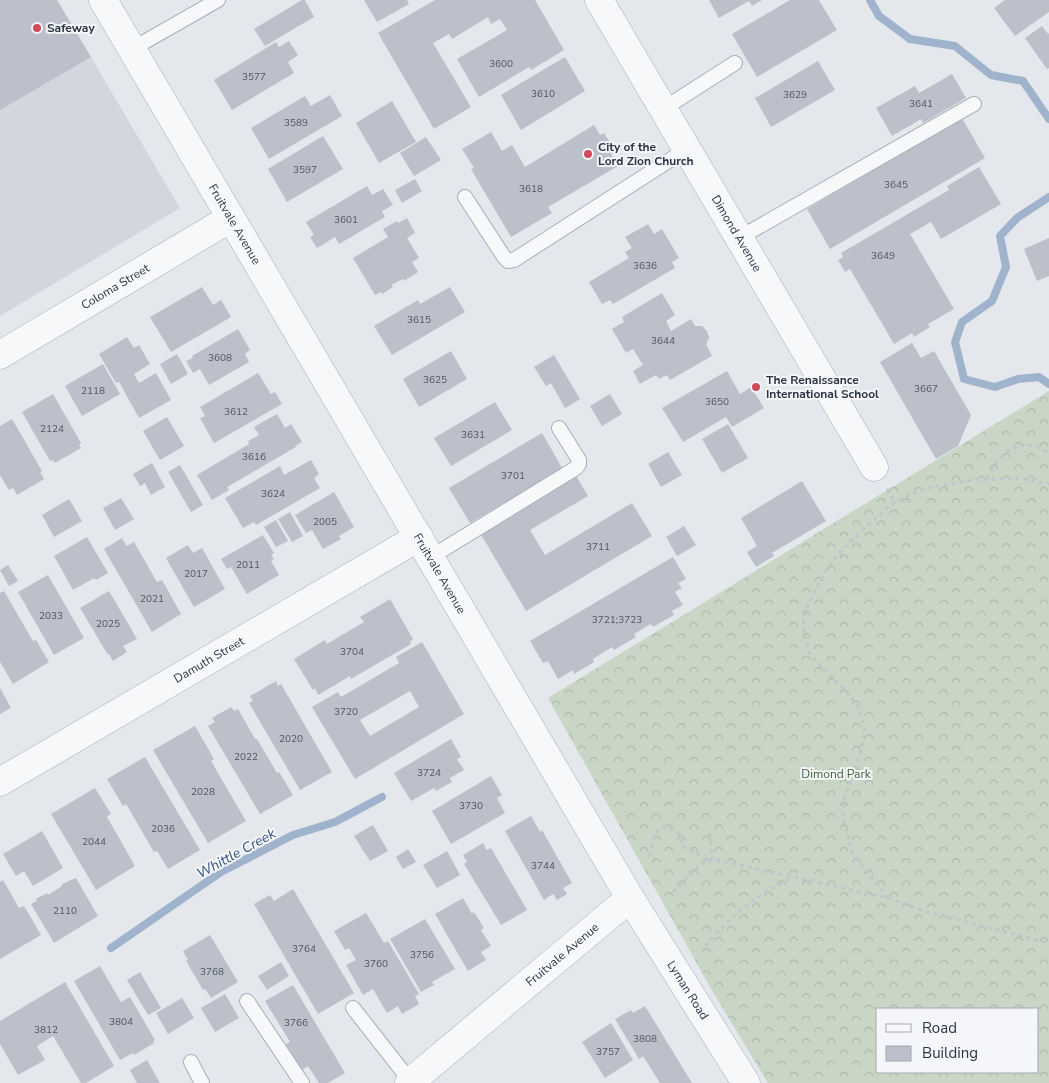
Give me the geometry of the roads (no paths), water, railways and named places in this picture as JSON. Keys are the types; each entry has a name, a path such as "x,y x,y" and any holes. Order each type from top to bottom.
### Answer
{"street":[{"name":"Fruitvale Avenue","path":"103,0 630,898 410,1082"},
{"name":"Dimond Avenue","path":"599,0 874,467"},
{"name":"Coloma Street","path":"0,355 231,218"},
{"name":"Damuth Street","path":"0,782 425,547"},
{"name":"Lyman Road","path":"630,898 746,1083"}],"lane":[{"path":"132,49 218,0"},
{"path":"663,109 735,63"},
{"path":"739,238 974,104"},
{"path":"465,197 504,257 508,261 514,260 687,149"},
{"path":"425,547 576,468 579,460 559,428"},
{"path":"247,1000 302,1083"},
{"path":"353,1008 410,1082"},
{"path":"191,1062 202,1083"}],"waterway":[{"path":"870,0 879,16 910,39 955,46 991,75 1023,81 1049,119"},
{"path":"1049,197 1017,218 1000,236 1006,267 992,301 962,322 955,342 964,379 995,387 1018,379 1039,377 1049,384"},
{"name":"Whittle Creek","path":"111,948 221,872 293,835 335,822 382,797"}],"place":[{"name":"Safeway","path":"37,28"},
{"name":"City of the Lord Zion Church","path":"588,154"},
{"name":"The Renaissance International School","path":"756,387"}],"park label":[{"name":"Dimond Park","path":"836,774"}]}
